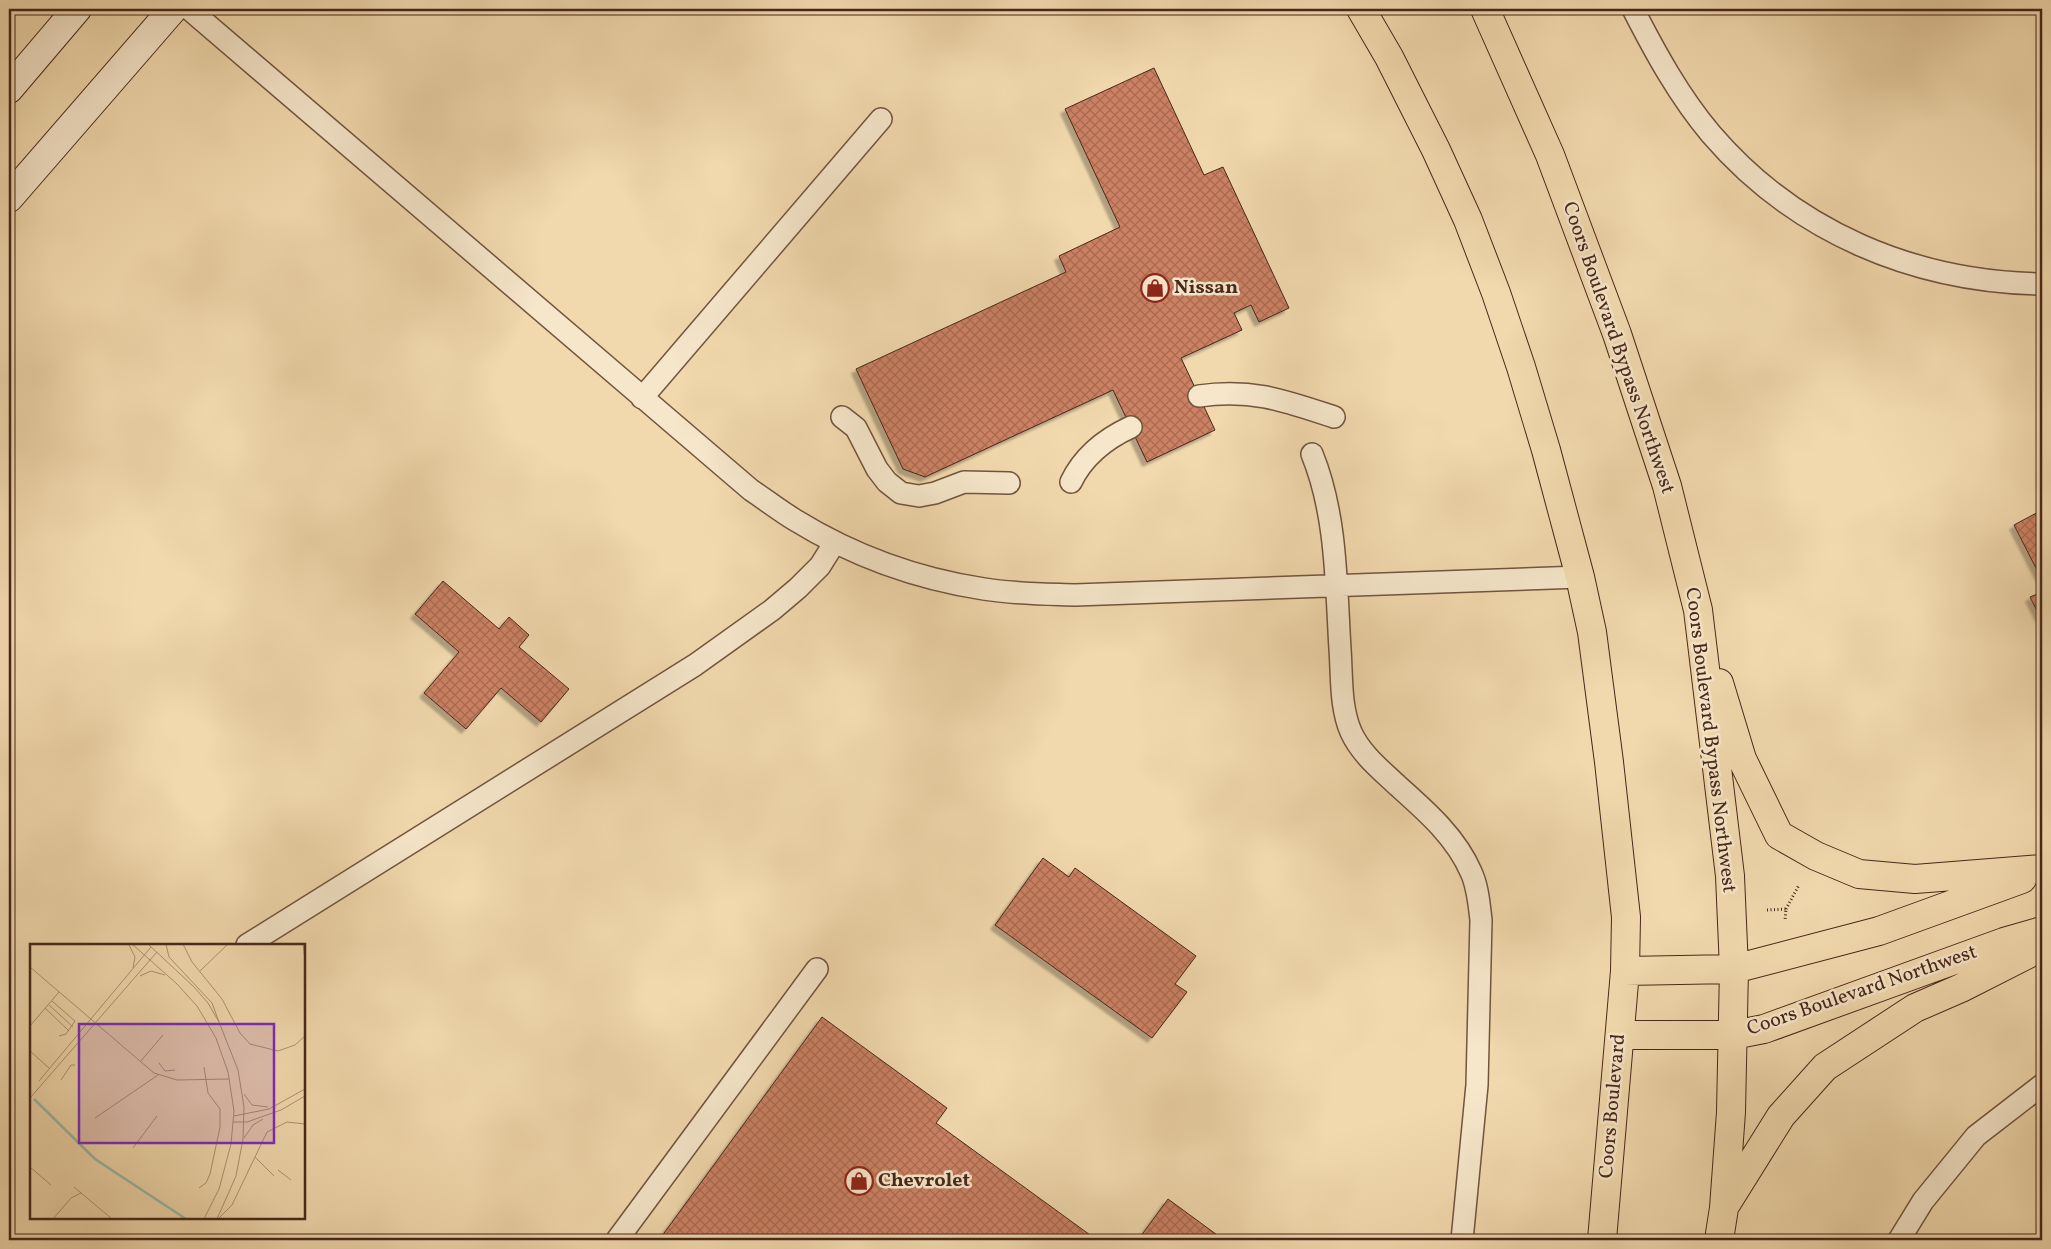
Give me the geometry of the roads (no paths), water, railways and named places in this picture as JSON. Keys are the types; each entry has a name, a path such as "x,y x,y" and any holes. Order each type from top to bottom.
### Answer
{"main road":[{"path":"9,89 77,9"},
{"path":"9,198 172,9"},
{"path":"1361,9 1389,57 1436,150 1468,220 1521,367 1541,431 1580,577 1593,641 1617,825 1626,917 1625,971 1734,969 1879,931 1992,891 2042,870"},
{"name":"Coors Boulevard Bypass Northwest","path":"1485,9 1550,155 1617,334 1667,486 1698,610 1730,876 1734,969 1733,1035 1724,1208"},
{"path":"1698,610 1742,759 1779,835 1816,856 1859,874 1915,879 2042,870"},
{"name":"Coors Boulevard Northwest","path":"1620,1035 1733,1035 1764,1029 2042,930"},
{"path":"1719,1240 1724,1208 1782,1116 1825,1067 1915,1008 1961,988 2042,947"},
{"name":"Coors Boulevard","path":"1602,1240 1625,971"}],"lane":[{"path":"189,9 751,490 795,520 836,542 891,565 946,582 984,589 1030,594 1075,595 1580,577"},
{"path":"1633,9 1663,65 1711,134 1764,185 1795,210 1866,248 1913,265 1957,277 2042,284"},
{"path":"642,398 881,119"},
{"path":"1199,396 1251,394 1287,402 1334,417"},
{"path":"842,417 856,428 887,482 901,493 919,496 935,493 964,482 1009,483"},
{"path":"1070,482 1077,468 1090,454 1105,442 1131,428"},
{"path":"1312,454 1321,477 1327,501 1336,586 1344,708 1351,731 1362,750 1378,769 1446,831 1461,852 1472,873 1478,897 1481,920 1477,1085 1462,1240"},
{"path":"249,944 703,659 772,610 798,588 820,566 836,542"},
{"path":"617,1240 817,969"},
{"path":"1900,1240 1923,1202 1976,1136 2042,1085"}],"place":[{"name":"Nissan","path":"1155,288"},
{"name":"Chevrolet","path":"859,1181"}]}
